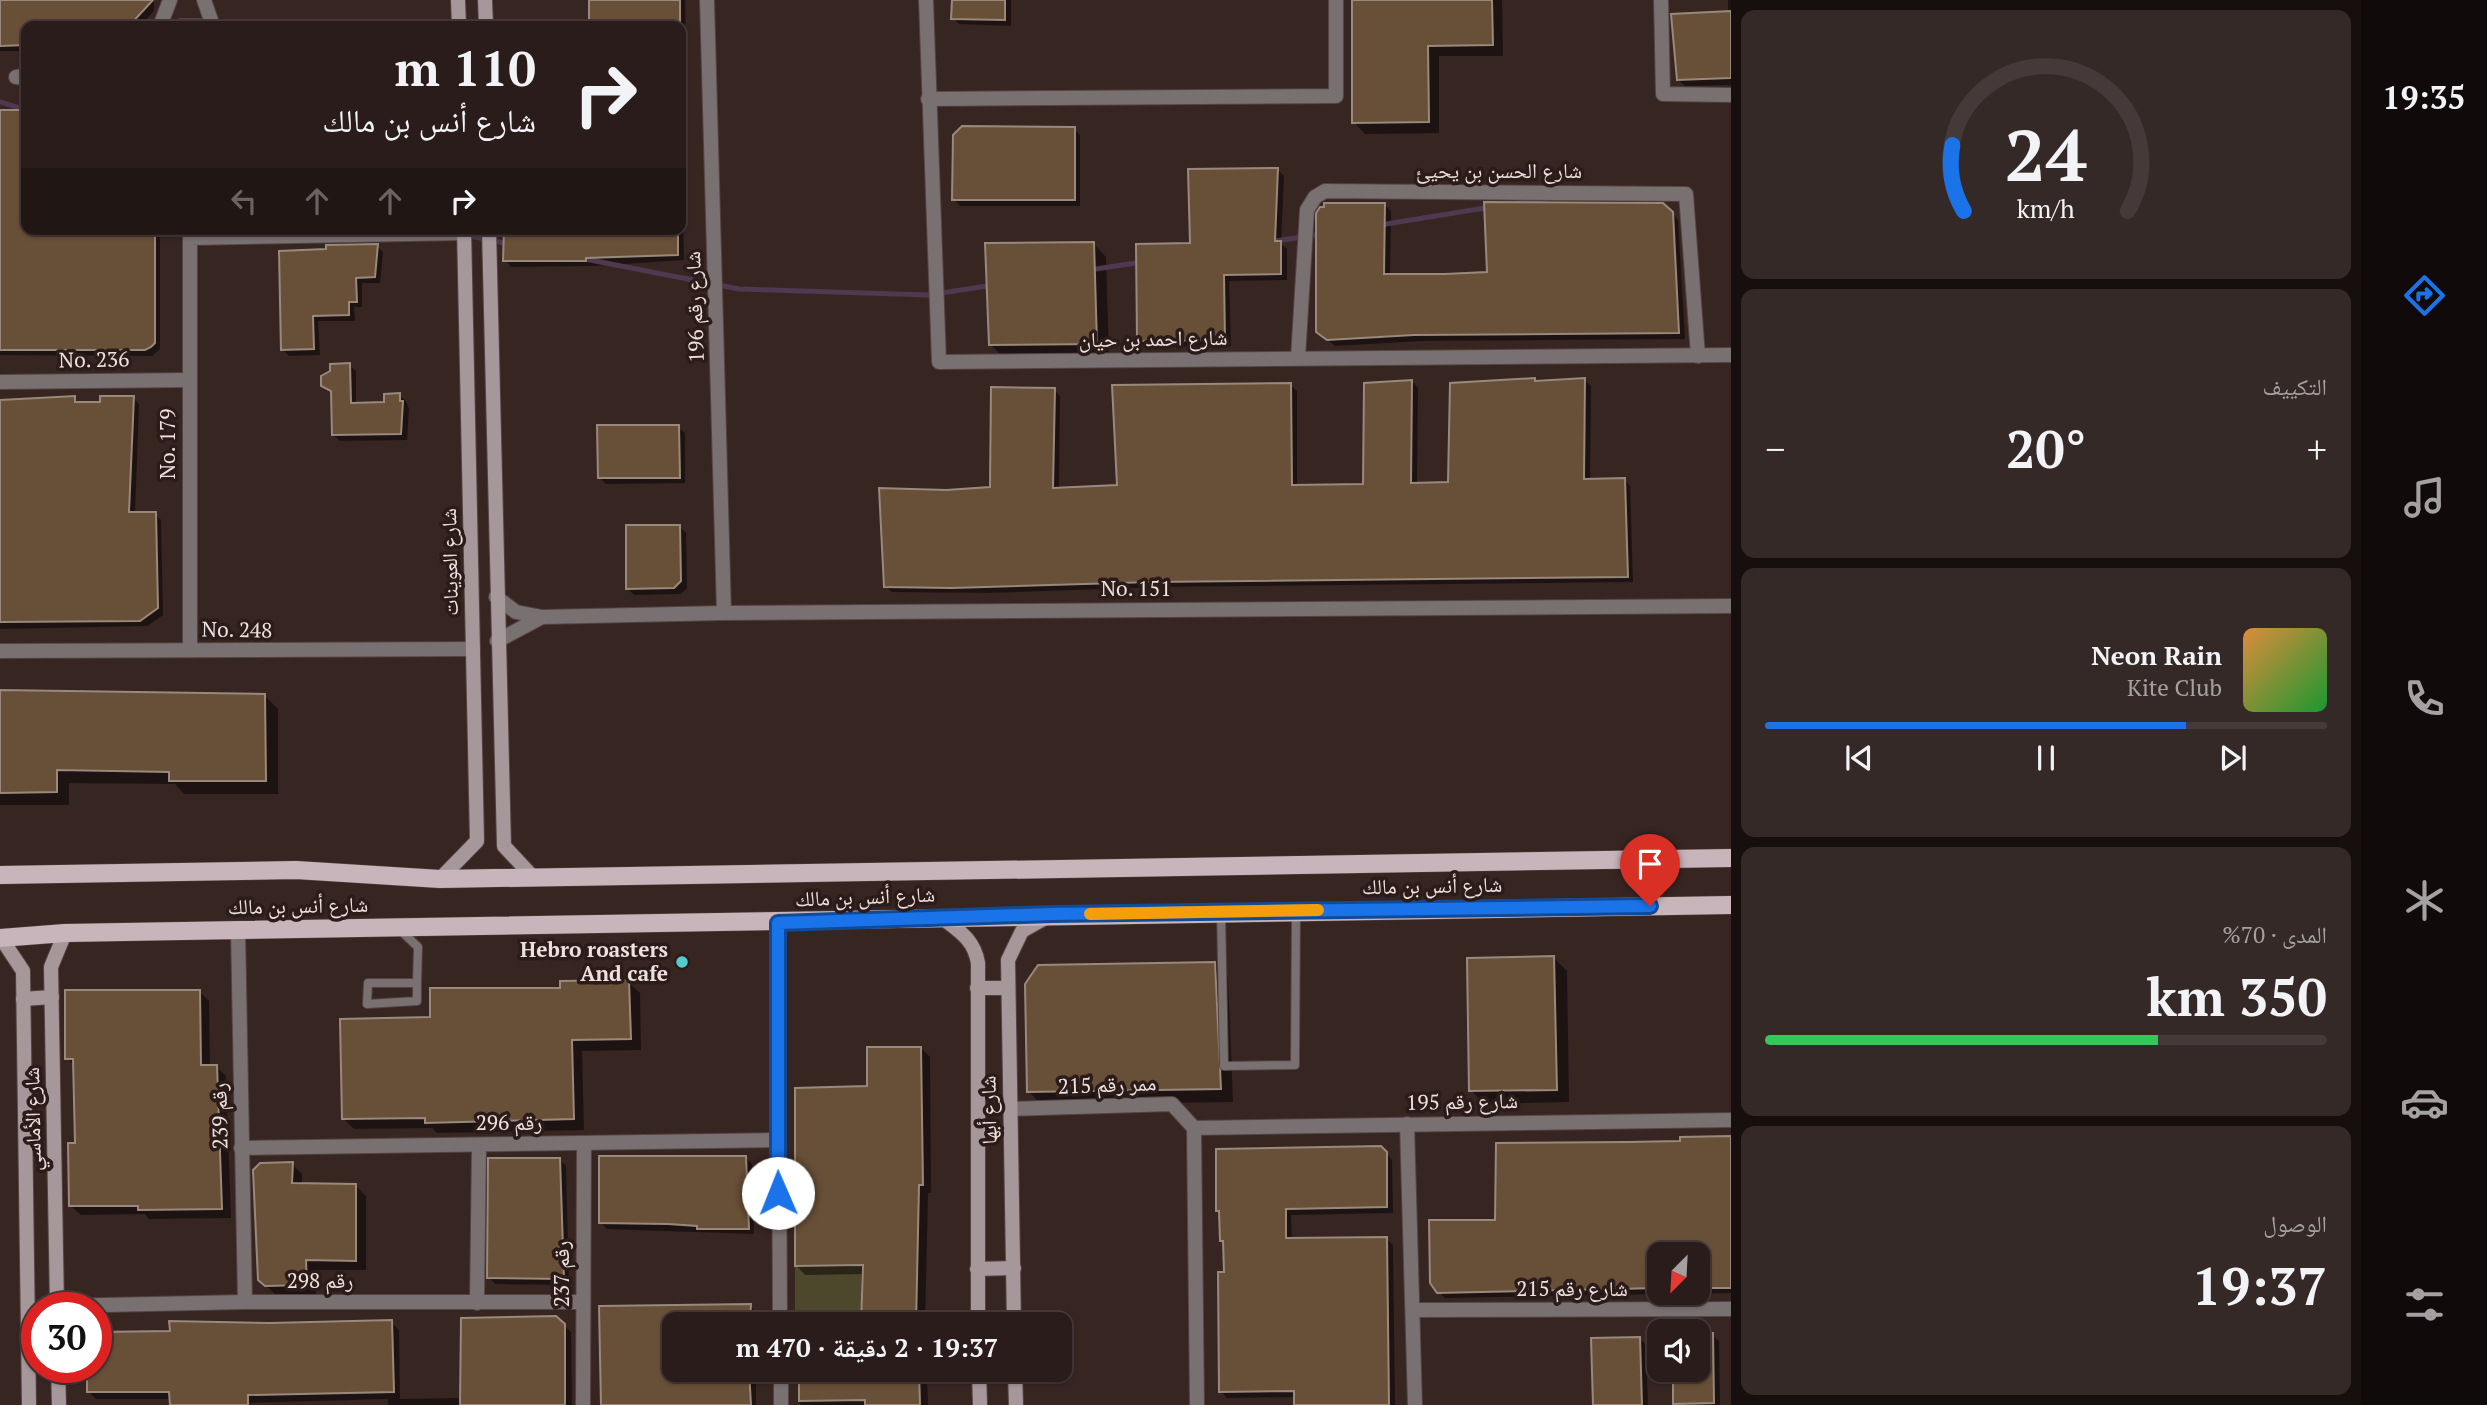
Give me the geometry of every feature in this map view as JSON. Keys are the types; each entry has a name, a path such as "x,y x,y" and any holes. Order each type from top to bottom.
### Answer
{"main road":[{"name":"شارع أنس بن مالك","path":"0,875 296,870 440,879 1731,858"},
{"name":"شارع أنس بن مالك","path":"1,938 65,933 238,929 778,923 1052,914 1731,905"}],"street":[{"path":"162,21 170,0"},
{"path":"204,0 211,21"},
{"path":"458,0 459,21"},
{"path":"485,0 486,21"},
{"name":"شارع رقم 196","path":"707,0 724,613"},
{"name":"شارع احمد بن حيان","path":"926,0 939,362 1731,355"},
{"path":"928,99 1336,96 1336,0"},
{"path":"1661,0 1663,94 1731,95"},
{"path":"0,77 21,77"},
{"name":"شارع الحسن بن يحيئ","path":"1298,358 1307,210 1325,191 1686,194 1698,356"},
{"name":"No. 179","path":"190,235 190,650"},
{"name":"شارع العوينات","path":"440,879 477,841 464,235"},
{"path":"489,235 504,846 532,876"},
{"name":"No. 236","path":"0,382 189,380"},
{"name":"No. 151","path":"496,597 516,611 541,617 724,613 1731,606"},
{"name":"No. 151","path":"497,640 541,617"},
{"name":"No. 248","path":"0,651 472,649"},
{"path":"474,783 481,803 491,806 497,798 501,779"},
{"name":"شارع أبها","path":"1014,1312 1008,960 1012,946 1022,931 1052,914"},
{"name":"شارع أبها","path":"941,917 967,936 975,949 978,1312"},
{"path":"778,923 780,1312"},
{"name":"رقم 239","path":"238,929 245,1302"},
{"name":"شارع الأماسي","path":"57,1292 51,967 65,933"},
{"name":"شارع الأماسي","path":"1,938 23,971 29,1405"},
{"path":"977,988 1007,988"},
{"path":"23,999 52,997"},
{"name":"ممر رقم 215","path":"1010,1109 1172,1104 1194,1128"},
{"name":"شارع رقم 195","path":"1194,1128 1731,1120"},
{"path":"1407,1124 1415,1405"},
{"path":"1194,1128 1197,1405"},
{"name":"رقم 296","path":"241,1148 777,1140"},
{"path":"477,1303 479,1144"},
{"name":"رقم 237","path":"583,1405 584,1144"},
{"path":"977,1269 1014,1268"},
{"name":"رقم 298","path":"112,1306 245,1302 582,1302"},
{"name":"شارع رقم 215","path":"1413,1310 1731,1309"},
{"path":"781,1382 781,1405"},
{"path":"979,1382 980,1405"},
{"path":"1015,1382 1016,1405"},
{"path":"58,1383 59,1405"}],"lane":[{"path":"1221,912 1224,1066 1295,1065 1297,911"},
{"path":"398,928 418,947 417,1001 367,1004 368,983 417,983"}],"shaded area":[{"path":"795,1267 861,1267 861,1312 795,1312"}],"building":[{"path":"0,0 153,0 134,21 21,21 21,45 0,46"},
{"path":"589,0 680,0 680,21 589,21"},
{"path":"952,0 1005,0 1005,20 951,19"},
{"path":"1352,0 1492,0 1493,45 1428,46 1429,122 1352,123"},
{"path":"1731,11 1731,78 1677,80 1671,14"},
{"path":"0,110 21,110 21,235 155,235 155,343 145,350 0,350"},
{"path":"962,126 1075,127 1075,200 952,200 953,135"},
{"path":"1278,168 1275,241 1281,241 1281,274 1224,275 1225,340 1137,341 1136,244 1190,243 1188,169"},
{"path":"1484,202 1663,203 1673,212 1679,333 1414,335 1327,340 1316,332 1316,213 1320,207 1324,207 1324,203 1385,203 1384,274 1445,274 1487,272"},
{"path":"504,235 678,235 678,255 586,258 586,261 503,261"},
{"path":"1094,242 1097,344 989,345 985,243"},
{"path":"378,244 375,277 356,278 357,302 349,302 349,315 313,316 314,349 281,350 279,251 326,249 326,245"},
{"path":"350,363 351,403 384,402 384,394 400,393 400,401 403,401 401,434 332,435 331,391 321,386 321,376 330,371 330,364"},
{"path":"1535,378 1535,381 1585,378 1584,479 1625,478 1628,577 884,587 879,488 946,490 990,487 991,387 1055,388 1053,488 1117,485 1112,385 1291,383 1292,485 1363,484 1364,383 1412,380 1411,483 1448,482 1450,383"},
{"path":"75,396 75,402 100,402 100,396 134,396 129,512 156,512 158,608 140,621 0,622 0,400"},
{"path":"597,425 679,425 680,478 598,478"},
{"path":"626,525 680,525 681,581 674,588 626,589"},
{"path":"0,690 265,694 266,781 169,781 169,772 57,770 57,792 0,793"},
{"path":"1554,956 1557,1090 1469,1091 1467,958"},
{"path":"1215,962 1221,1089 1027,1092 1025,984 1038,965"},
{"path":"629,980 631,1039 572,1040 574,1119 425,1123 425,1118 342,1119 340,1019 430,1017 430,988 560,988 560,981"},
{"path":"65,990 200,990 201,1065 217,1065 222,1209 138,1210 138,1206 69,1206 68,1143 75,1143 73,1059 65,1059"},
{"path":"867,1047 921,1047 923,1185 919,1185 916,1312 861,1312 863,1265 795,1266 795,1088 867,1086"},
{"path":"1731,1136 1731,1288 1710,1288 1710,1242 1647,1242 1647,1288 1437,1293 1430,1283 1429,1220 1495,1220 1496,1143 1680,1141 1680,1137"},
{"path":"1381,1146 1387,1152 1387,1207 1286,1209 1286,1238 1387,1237 1389,1405 1294,1405 1294,1391 1219,1392 1218,1272 1224,1272 1223,1241 1220,1241 1219,1211 1216,1211 1216,1149"},
{"path":"599,1156 746,1156 749,1229 599,1223"},
{"path":"488,1158 560,1158 564,1279 487,1278"},
{"path":"293,1162 292,1183 356,1184 356,1261 306,1260 307,1285 265,1286 258,1280 253,1170 260,1163"},
{"path":"751,1304 751,1312 662,1312 662,1382 750,1382 751,1405 601,1405 599,1306"},
{"path":"556,1316 565,1324 565,1405 460,1405 461,1318"},
{"path":"392,1320 394,1392 248,1395 248,1405 170,1405 169,1392 87,1392 87,1383 112,1383 112,1332 170,1331 169,1321 270,1323"},
{"path":"1710,1333 1713,1333 1714,1403 1673,1404 1673,1382 1710,1382"},
{"path":"1640,1337 1642,1405 1593,1405 1591,1338"},
{"path":"799,1382 919,1382 920,1405 865,1405 865,1400 799,1401"}],"waterway":[{"path":"0,102 21,108"},
{"path":"1518,203 1546,199"},
{"path":"1380,225 1491,207"},
{"path":"1269,242 1322,234"},
{"path":"466,235 508,244"},
{"path":"580,258 739,289 929,295 993,285"},
{"path":"1089,270 1142,262"}],"slow traffic":[{"path":"1090,914 1318,910"}],"place":[{"name":"Hebro roasters And cafe","path":"682,962"}],"route":[{"path":"778,1193 778,923 1052,914 1650,906"}]}
